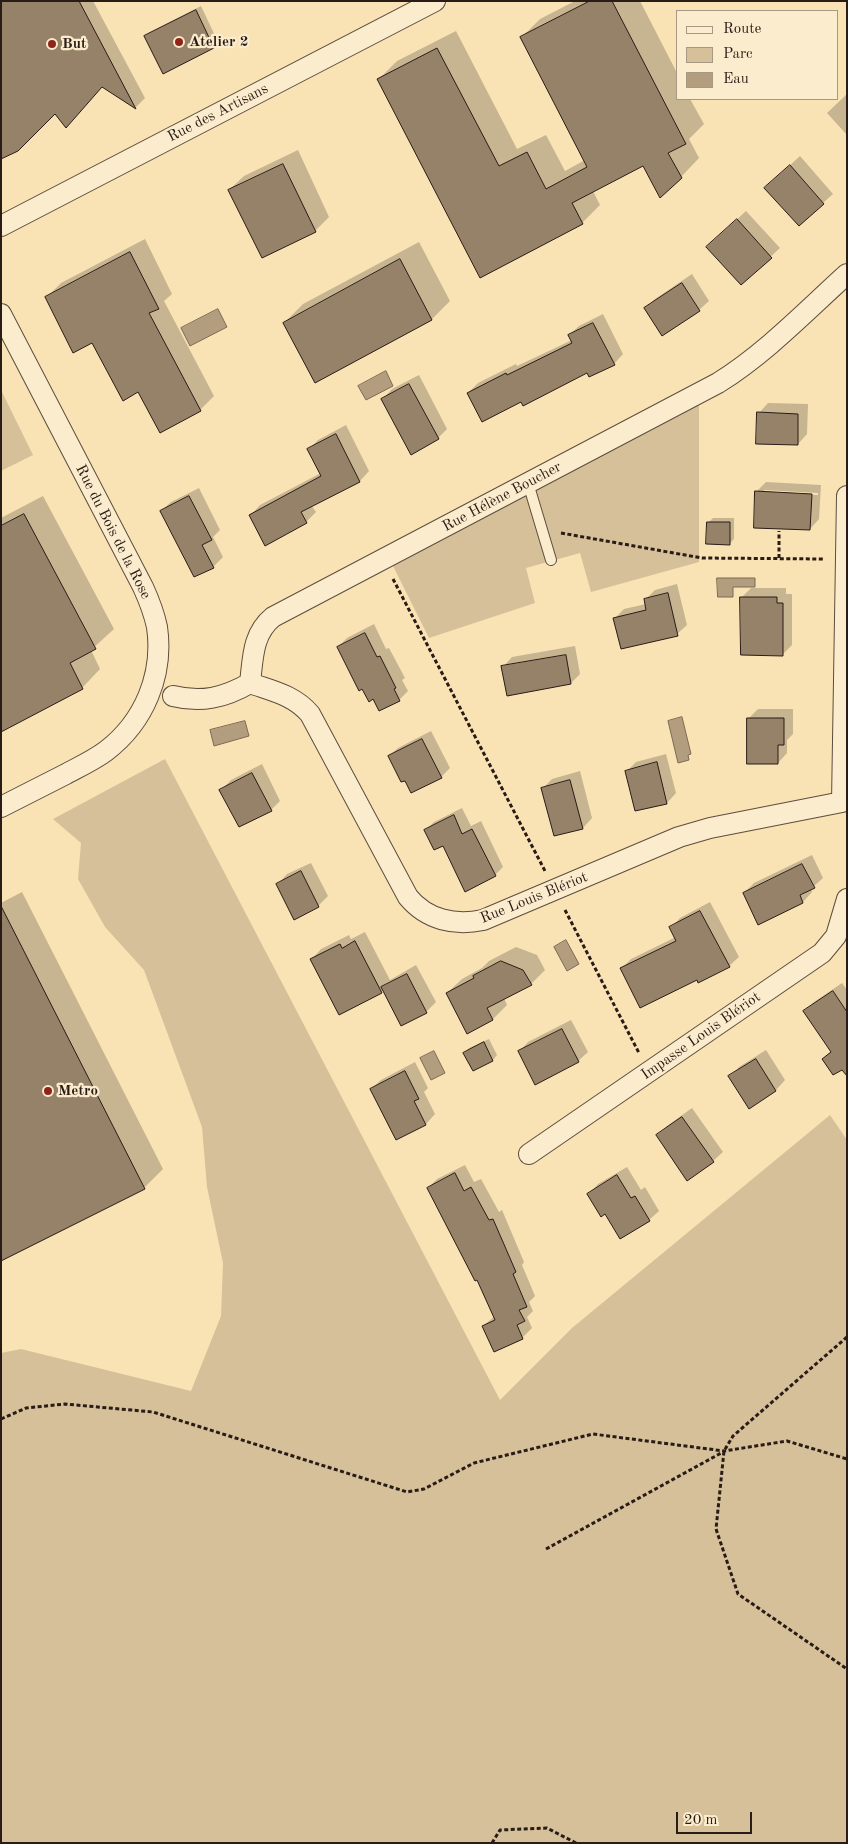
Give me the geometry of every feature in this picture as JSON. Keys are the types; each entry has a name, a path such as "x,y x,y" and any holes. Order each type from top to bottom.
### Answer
{"street":[{"name":"Rue des Artisans","path":"1,226 435,1"},
{"name":"Rue Hélène Boucher","path":"250,683 256,640 268,621 730,376 764,350 847,274"},
{"name":"Rue du Bois de la Rose","path":"1,314 143,587 151,606 158,646 157,667 151,691 134,723 120,738 105,752 1,807"},
{"name":"Rue Louis Blériot","path":"250,683 292,698 310,714 408,897 421,910 445,921 474,922 492,916 679,837 710,828 845,807 847,496"},
{"path":"173,696 199,700 213,699 250,683"},
{"name":"Impasse Louis Blériot","path":"529,1154 828,948 836,936 847,898"}],"lane":[{"path":"528,483 551,560"}],"path":[{"path":"542,530 702,558 846,559"},
{"path":"779,530 779,558"},
{"path":"383,559 648,1072"},
{"path":"847,1338 732,1436 724,1451 716,1529 738,1594 847,1670"},
{"path":"1,1419 26,1408 64,1404 153,1412 407,1492 424,1489 474,1463 592,1434 724,1451 787,1441 847,1459"},
{"path":"546,1549 724,1451"},
{"path":"492,1843 500,1830 547,1828 576,1843"}],"green space":[{"path":"1,390 33,455 1,471"},
{"path":"699,404 699,562 591,592 580,553 526,568 535,603 429,638 393,566"},
{"path":"165,759 500,1400 572,1328 830,1115 847,1140 847,1843 1,1843 1,1353 21,1349 191,1391 221,1316 223,1263 207,1187 202,1127 144,970 105,927 78,879 81,843 53,819"}],"water":[{"path":"218,309 227,327 190,346 181,328"},
{"path":"386,371 393,386 366,400 358,386"},
{"path":"717,578 755,578 755,587 733,587 733,597 718,597"},
{"path":"682,717 691,754 688,755 689,760 678,763 668,721"},
{"path":"245,721 249,736 214,746 210,730"},
{"path":"566,940 579,964 567,971 554,947"},
{"path":"434,1051 445,1073 431,1080 420,1058"}],"building":[{"name":"But","path":"1,1 79,1 136,109 102,87 66,128 55,114 18,151 1,159"},
{"path":"590,1 612,1 686,144 668,153 682,178 660,198 643,166 572,203 583,224 480,278 377,79 437,48 499,166 527,152 546,189 587,167 520,37"},
{"name":"Atelier 2","path":"196,10 214,48 163,74 144,36"},
{"path":"283,164 316,232 262,258 228,190"},
{"path":"790,165 824,204 799,226 764,188"},
{"path":"737,219 772,258 741,285 706,247"},
{"path":"130,252 159,309 149,313 201,411 160,433 138,392 123,401 92,343 73,353 45,297"},
{"path":"400,259 432,320 315,383 283,323"},
{"path":"682,283 700,311 662,336 644,308"},
{"path":"593,323 615,365 589,377 587,373 523,406 521,402 482,422 467,393 572,343 568,335"},
{"path":"409,384 439,439 411,455 381,399"},
{"path":"757,412 798,414 798,445 756,444"},
{"path":"336,434 360,482 301,512 307,523 265,546 249,515 321,476 307,449"},
{"path":"755,491 812,494 810,530 754,528"},
{"path":"189,496 212,540 202,545 214,568 194,577 160,511"},
{"path":"24,514 96,649 70,663 83,689 1,732 1,526"},
{"path":"707,522 730,522 730,545 706,544"},
{"path":"668,593 678,636 621,649 613,618 646,610 644,599"},
{"path":"740,597 777,597 777,603 783,603 783,656 741,655"},
{"path":"365,633 377,657 380,656 396,688 394,689 400,701 379,711 373,699 369,702 362,689 359,691 337,647"},
{"path":"566,655 571,684 507,696 501,666"},
{"path":"747,718 784,718 784,745 778,745 778,764 747,764"},
{"path":"422,739 442,778 411,793 405,781 401,782 388,756"},
{"path":"657,762 667,804 635,811 625,771"},
{"path":"252,773 272,811 239,827 219,790"},
{"path":"570,780 583,829 554,836 541,788"},
{"path":"454,815 462,834 472,829 496,876 465,892 443,846 434,850 424,830"},
{"path":"802,864 815,888 800,895 803,903 758,925 743,893"},
{"path":"301,871 319,907 294,920 276,884"},
{"name":"Metro","path":"1,906 145,1189 1,1261"},
{"path":"700,911 730,967 698,983 697,980 640,1008 620,968 676,941 669,927"},
{"path":"355,941 382,993 339,1015 310,959 340,944 342,948"},
{"path":"501,961 523,970 532,985 487,1008 493,1020 467,1034 446,993"},
{"path":"407,974 427,1013 401,1026 381,987"},
{"path":"833,991 847,1012 847,1076 842,1070 833,1075 822,1059 831,1052 803,1011"},
{"path":"562,1029 579,1062 535,1085 518,1051"},
{"path":"484,1042 493,1061 473,1071 463,1053"},
{"path":"756,1059 776,1091 749,1109 728,1076"},
{"path":"405,1071 419,1099 414,1101 426,1125 396,1140 370,1089"},
{"path":"682,1117 714,1162 687,1181 656,1135"},
{"path":"455,1173 464,1191 471,1187 489,1220 493,1219 516,1272 513,1274 527,1307 519,1310 525,1321 517,1325 523,1339 494,1352 482,1326 495,1320 477,1280 475,1281 427,1188"},
{"path":"617,1175 631,1198 635,1196 650,1221 620,1239 605,1214 601,1217 587,1194"}],"place":[{"name":"Atelier 2","path":"179,42"},
{"name":"But","path":"52,44"},
{"name":"Metro","path":"48,1091"}]}
